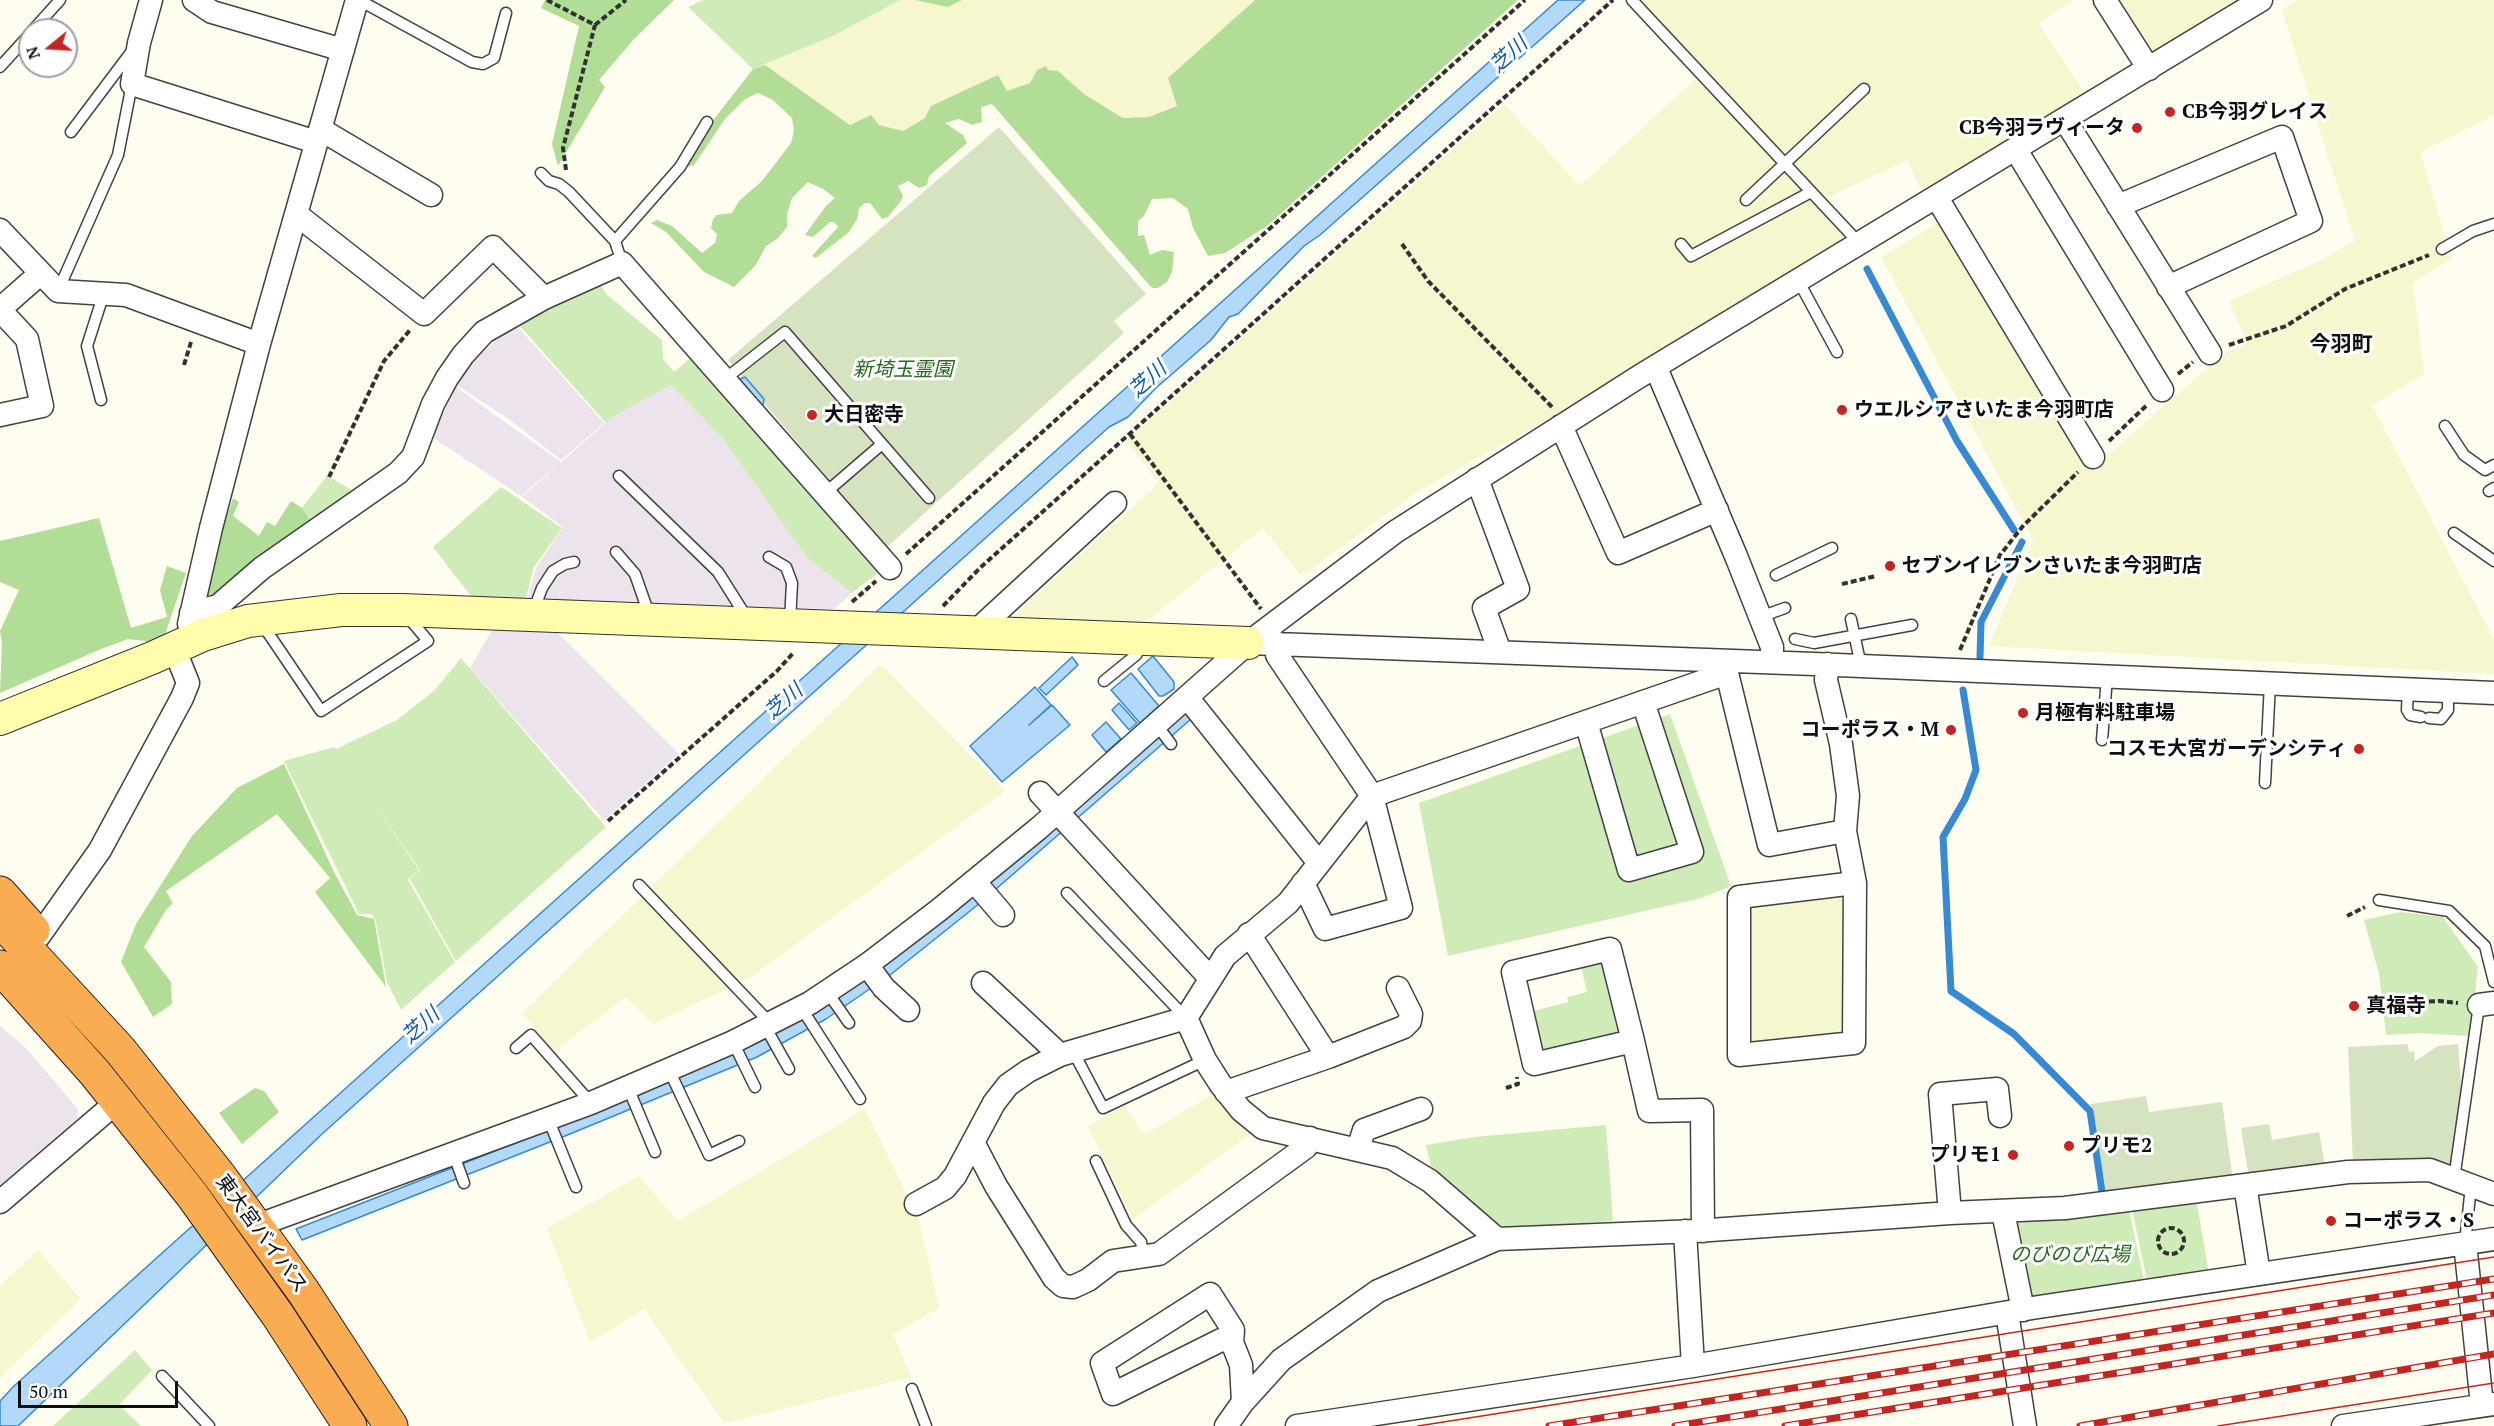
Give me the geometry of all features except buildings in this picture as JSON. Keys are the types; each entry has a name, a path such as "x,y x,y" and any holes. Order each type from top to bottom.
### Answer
{"highway":[{"name":"東大宮バイパス","path":"0,893 61,962 120,1050"},
{"name":"東大宮バイパス","path":"0,920 120,1050 219,1175 303,1292 391,1426"},
{"name":"東大宮バイパス","path":"0,967 95,1073 192,1195 233,1251 350,1426"},
{"name":"東大宮バイパス","path":"0,994 52,1041 95,1073"}],"street":[{"path":"151,0 138,43 132,84 318,136 431,195"},
{"path":"0,739 121,694 170,650 191,613 259,344 358,0"},
{"path":"2105,0 2149,69"},
{"path":"256,1226 454,1156 629,1089 734,1043 828,992 975,882 1187,697 1395,532 1564,424 2261,0"},
{"path":"203,2 212,12 343,50"},
{"path":"2065,120 2210,353"},
{"path":"2118,206 2282,137 2311,220 2168,287"},
{"path":"2016,150 2162,390"},
{"path":"1937,198 2093,457"},
{"path":"296,214 424,314 493,247 544,298"},
{"path":"0,230 58,291 126,295 259,344"},
{"path":"191,613 218,606 262,568 398,473 413,457 433,404 463,355 484,332 544,298 622,263 890,568"},
{"path":"0,415 42,406 27,339 0,309 41,273"},
{"path":"1656,368 1717,510 1772,647 1772,662"},
{"path":"1564,424 1618,553 1717,510"},
{"path":"1477,479 1518,589 1484,608 1500,652"},
{"path":"975,632 1115,503"},
{"path":"0,719 225,628 259,619 341,610 402,610 1147,639 1265,637 1725,667 1818,657 1861,666 2494,693"},
{"path":"1265,637 1371,796 1401,908 1325,929 1303,883"},
{"path":"0,700 102,658 170,650"},
{"path":"39,936 100,850 182,698 188,683 170,650"},
{"path":"1818,657 1826,680 1841,744 1848,796 1845,831 1855,883 1854,1043 1739,1055 1739,897 1855,883"},
{"path":"916,1204 945,1188 955,1176 994,1103 1008,1085 1028,1071 1067,1053 1186,1018 1225,956 1288,903 1371,796 1643,702 1725,667"},
{"path":"1725,667 1769,845 1845,831"},
{"path":"1187,697 1319,863"},
{"path":"1586,722 1629,870 1692,852 1643,702"},
{"path":"1040,793 1210,978"},
{"path":"975,882 999,910"},
{"path":"1249,934 1328,1057"},
{"path":"1633,1041 1534,1064 1513,972 1610,949 1633,1041 1649,1111 1702,1110 1694,1231 1693,1366"},
{"path":"867,964 884,988 908,1010"},
{"path":"983,983 1067,1053"},
{"path":"1226,1092 1328,1057 1404,1027 1410,1021 1411,1014 1398,988"},
{"path":"1186,1018 1205,1060 1226,1092 1241,1110 1263,1128 1310,1137 1392,1158 1430,1181 1497,1239"},
{"path":"1950,1213 1940,1094 1997,1089 2000,1116"},
{"path":"0,1202 118,1101"},
{"path":"1358,1149 1364,1130 1421,1109"},
{"path":"973,1142 996,1186 1054,1278 1064,1286 1073,1287 1088,1280 1113,1262 1159,1254 1306,1147 1310,1137"},
{"path":"1226,1426 1243,1402 1281,1360 1378,1291 1497,1239 1694,1231 1950,1213 2065,1208 2348,1172 2430,1170 2494,1194"},
{"path":"2245,1185 2259,1274"},
{"path":"2003,1212 2015,1311 2025,1426"},
{"path":"1297,1426 1375,1420 2015,1311 2494,1239"},
{"path":"2343,1426 2382,1423 2488,1405 2465,1243"},
{"path":"1232,1342 1221,1340 1113,1394 1102,1363 1210,1294 1233,1330 1232,1342 1241,1365 1243,1402"}],"lane":[{"path":"44,18 60,0"},
{"path":"358,0 472,62 483,64 494,58 506,13"},
{"path":"1632,0 1860,244"},
{"path":"71,132 138,43"},
{"path":"0,67 18,47"},
{"path":"58,291 118,155 132,84"},
{"path":"1746,200 1864,89"},
{"path":"615,241 680,167 707,122"},
{"path":"541,173 549,181 559,184 569,192 615,241 622,263"},
{"path":"1681,244 1691,256 1811,192"},
{"path":"2442,249 2474,231 2494,224"},
{"path":"1799,282 1837,352"},
{"path":"101,400 87,346 104,293"},
{"path":"725,378 785,332 929,498"},
{"path":"2445,426 2464,455 2485,470 2494,465"},
{"path":"824,494 882,444"},
{"path":"619,476 718,572 751,624"},
{"path":"2454,533 2494,561"},
{"path":"1776,575 1832,548"},
{"path":"616,552 635,574 651,620"},
{"path":"769,557 786,567 814,626"},
{"path":"532,615 542,588 553,571 574,562"},
{"path":"1760,617 1785,608"},
{"path":"259,619 321,711 428,641 402,610"},
{"path":"1851,619 1861,666"},
{"path":"1795,639 1818,657 1856,636 1912,625"},
{"path":"1104,681 1136,655 1147,639"},
{"path":"2102,740 2107,677"},
{"path":"2265,783 2270,684"},
{"path":"2408,689 2407,710 2410,715 2425,718 2441,718 2448,710 2448,691"},
{"path":"1156,724 1171,744"},
{"path":"639,885 767,1026 789,1069"},
{"path":"1067,893 1186,1018"},
{"path":"2379,900 2449,911 2485,946 2494,982"},
{"path":"828,992 847,1020"},
{"path":"2465,1243 2462,1182 2487,1004"},
{"path":"801,1008 860,1099"},
{"path":"516,1048 531,1035 591,1103"},
{"path":"734,1043 755,1087"},
{"path":"1067,1053 1103,1108 1205,1060"},
{"path":"670,1071 709,1155 739,1141"},
{"path":"629,1089 655,1152"},
{"path":"548,1120 576,1187"},
{"path":"454,1156 464,1183"},
{"path":"1096,1161 1126,1225 1141,1242 1144,1256"},
{"path":"162,1376 209,1426"},
{"path":"912,1389 926,1426"}],"path":[{"path":"547,0 595,25"},
{"path":"569,192 563,148 595,25 626,0"},
{"path":"608,821 777,671 814,626 890,568 1525,0"},
{"path":"918,630 980,568 1613,0"},
{"path":"1402,244 1428,281 1564,424"},
{"path":"2301,317 2345,289 2442,249"},
{"path":"329,477 384,361 424,314"},
{"path":"1130,434 1265,637"},
{"path":"1842,584 1876,576"},
{"path":"2347,916 2379,900"},
{"path":"2393,1004 2439,1001 2487,1004"},
{"path":"2175,1228 2184,1237 2184,1246 2178,1252 2170,1254 2160,1247 2158,1238 2166,1229 2175,1228"}],"shaded area":[{"path":"517,326 604,423 561,460 510,420 457,385 470,364 499,337"},
{"path":"670,384 723,439 807,558 852,593 834,609 526,603 536,568 563,527 522,497 612,417"},
{"path":"456,387 561,462 521,496 432,437"},
{"path":"495,625 552,627 679,754 604,820 470,668"},
{"path":"0,1026 26,1048 78,1109 77,1119 0,1185"}],"green space":[{"path":"545,0 674,0 634,39 599,80 605,87 558,166 552,144 579,26 541,8"},
{"path":"703,0 900,0 833,36 753,69 688,7"},
{"path":"900,0 915,0 948,7 961,0 1255,0 1168,78 1177,106 1149,117 1124,118 1084,94 1058,71 1037,70 1030,83 1007,91 997,75 902,131 879,125 850,125 765,65 833,36"},
{"path":"915,0 962,0 948,7"},
{"path":"1255,0 1518,0 1267,226 1225,253 1208,256 1193,228 1188,209 1173,198 1152,199 1144,216 1138,221 1138,236 1144,235 1150,255 1162,250 1174,252 1172,272 1167,282 1158,288 1152,288 992,104 981,107 982,122 972,125 959,119 945,123 963,135 967,143 929,176 927,185 919,188 908,181 898,186 903,196 901,201 888,217 882,219 870,203 865,203 859,208 857,219 849,232 816,258 812,256 838,227 834,222 830,222 813,237 805,235 826,206 835,198 808,182 792,198 787,214 787,227 777,239 766,246 755,266 734,287 704,272 666,232 651,223 657,220 672,226 702,253 715,243 717,234 711,228 713,219 717,215 732,213 739,201 762,181 791,143 794,131 792,118 773,100 758,93 745,99 725,119 694,165 683,168 707,128 753,69 765,65 850,125 871,115 879,125 903,131 925,118 931,106 998,75 1007,91 1030,83 1037,70 1046,66 1048,70 1058,71 1084,94 1123,118 1149,117 1177,106 1168,78"},
{"path":"1625,0 2072,0 2039,24 2088,97 1923,193 1907,160 1814,204 1848,242 1552,417 1417,492 1301,576 1263,528 1140,626 1012,618 1159,483 1126,441 1504,104 1580,186 1695,79"},
{"path":"2121,0 2239,0 2154,53"},
{"path":"2297,0 2494,0 2494,115 2420,152 2452,259 2413,282 2424,374 2372,405 2494,640 2494,674 1989,646 2033,540 1881,257 1944,219 2092,469 2222,355 2247,343 2229,301 2317,262 2355,241 2282,10"},
{"name":"新埼玉霊園","path":"999,127 1146,294 1114,321 1124,333 886,548 728,360"},
{"path":"600,284 606,294 662,340 663,359 674,372 696,353 885,567 852,593 807,558 723,439 671,385 612,417 606,423 518,324"},
{"path":"327,476 352,490 314,526 302,508"},
{"path":"501,487 562,528 534,567 525,601 474,600 433,547"},
{"path":"233,498 239,502 233,516 259,536 267,522 275,526 291,501 302,508 314,526 198,607"},
{"path":"99,518 131,628 167,617 160,590 167,566 186,573 164,637 153,642 128,639 0,693 2,643 0,631 19,590 0,582 0,541"},
{"path":"461,658 606,827 456,961 410,879 420,870 372,801 419,870 408,880 455,962 401,1010 387,982 376,922 372,914 359,914 284,761 334,747 336,749 397,720 434,691"},
{"path":"881,664 1005,791 751,977 653,1024 626,997 554,1051 522,1013"},
{"path":"1670,714 1731,886 1702,898 1448,956 1419,803"},
{"path":"284,764 334,872 357,915 374,919 386,987 315,892 330,878 277,814 166,891 173,903 166,910 144,947 171,982 172,1004 153,1017 121,962 136,924 192,836 237,788"},
{"path":"1837,890 1846,898 1842,1031 1837,1039 1743,1044 1749,903"},
{"path":"2400,912 2443,917 2478,967 2470,1036 2420,1033 2386,1035 2379,974 2364,920"},
{"path":"1600,958 1607,963 1622,1031 1618,1037 1544,1055 1527,1013 1568,1002 1567,997 1587,992 1580,963"},
{"path":"2408,1044 2409,1052 2414,1051 2415,1061 2438,1046 2458,1044 2461,1084 2451,1170 2353,1165 2348,1047"},
{"path":"255,1088 264,1091 279,1112 242,1144 219,1113"},
{"path":"1215,1093 1257,1129 1133,1219 1088,1126 1124,1106 1144,1135"},
{"path":"2146,1096 2149,1112 2222,1102 2233,1180 2104,1199 2091,1104"},
{"path":"865,1109 919,1220 939,1308 893,1334 911,1377 724,1423 644,1309 590,1342 547,1228 639,1176 678,1221"},
{"path":"2269,1124 2272,1140 2319,1132 2325,1166 2249,1178 2241,1128"},
{"path":"1606,1125 1613,1221 1501,1229 1432,1172 1426,1145 1474,1137"},
{"path":"2197,1203 2209,1275 2148,1285 2132,1209"},
{"name":"のびのび広場","path":"2129,1210 2145,1285 2029,1303 2013,1219"},
{"path":"38,1250 81,1299 0,1378 0,1286"},
{"path":"135,1350 152,1370 119,1405 141,1426 53,1426"}],"water":[{"name":"芝川","path":"1558,0 1585,0 1320,235 1304,246 1238,314 1229,317 1211,340 1156,388 1128,417 1109,427 322,1134 18,1426 0,1426 0,1401 14,1386"},
{"path":"745,377 764,399 762,412 738,380"},
{"path":"1153,656 1174,682 1174,689 1163,696 1159,696 1138,669"},
{"path":"1072,657 1078,665 1046,695 1039,688"},
{"path":"1131,673 1159,706 1140,723 1111,690"},
{"path":"1035,687 1051,705 1029,725 1052,705 1070,725 1002,782 970,746"},
{"path":"1119,703 1137,723 1129,730 1112,710"},
{"path":"1183,710 1191,719 980,903 890,975 826,1019 757,1057 302,1240 296,1229 559,1126 767,1038 805,1018"},
{"path":"1106,722 1121,739 1106,752 1092,735"}],"waterway":[{"path":"1867,269 1957,441 2014,530"},
{"path":"1980,657 1981,622 2022,542"},
{"path":"1963,690 1976,770 1965,799 1943,837 1951,991 2014,1034 2090,1111 2102,1192"}],"tram line":[{"path":"1418,1426 2494,1257"},
{"path":"2218,1426 2494,1383"}],"railway":[{"path":"1549,1426 2494,1279"},
{"path":"1675,1426 2494,1295"},
{"path":"1785,1426 2494,1313"},
{"path":"2080,1426 2494,1354"}],"place":[{"name":"CB今羽グレイス","path":"2170,112"},
{"name":"CB今羽ラヴィータ","path":"2137,128"},
{"name":"ウエルシアさいたま今羽町店","path":"1842,410"},
{"name":"大日密寺","path":"812,415"},
{"name":"セブンイレブンさいたま今羽町店","path":"1890,566"},
{"name":"月極有料駐車場","path":"2023,713"},
{"name":"コーポラス・M","path":"1951,730"},
{"name":"コスモ大宮ガーデンシティ","path":"2359,749"},
{"name":"真福寺","path":"2354,1006"},
{"name":"プリモ2","path":"2069,1146"},
{"name":"プリモ1","path":"2013,1155"},
{"name":"コーポラス・S","path":"2331,1221"}],"district":[{"name":"今羽町","path":"2341,345"}]}
